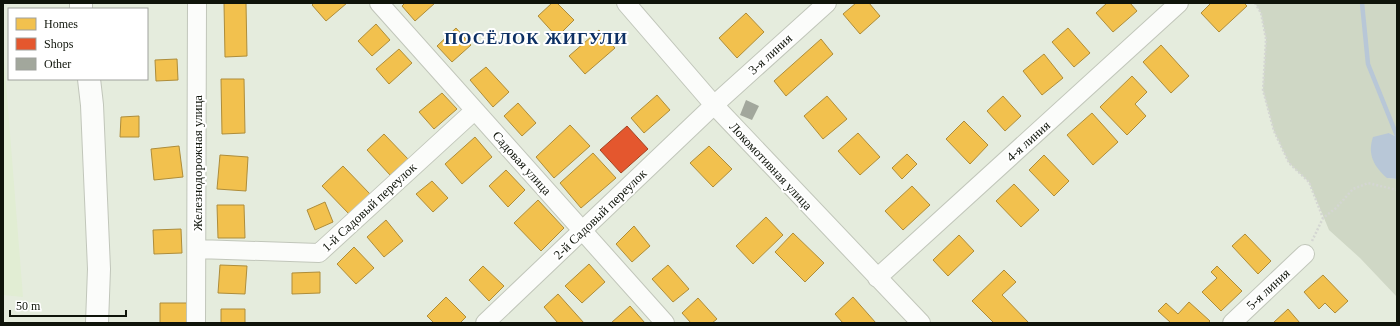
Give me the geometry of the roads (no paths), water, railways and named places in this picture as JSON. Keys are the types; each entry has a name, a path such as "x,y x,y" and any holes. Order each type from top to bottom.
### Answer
{"street":[{"name":"Железнодорожная улица","path":"196,323 197,3"},
{"name":"Садовая улица","path":"379,3 665,323"},
{"name":"Локомотивная улица","path":"626,3 714,105 921,323"},
{"name":"3-я линия","path":"714,105 827,3"},
{"name":"4-я линия","path":"877,278 1179,3"},
{"path":"89,80 99,269 96,323"},
{"name":"2-й Садовый переулок","path":"485,323 714,105"},
{"name":"1-й Садовый переулок","path":"197,249 319,253 474,111"},
{"name":"5-я линия","path":"1232,323 1305,254"}],"water":[{"path":"1389,133 1397,137 1397,179 1387,178 1382,174 1375,165 1371,155 1371,143 1373,137"}],"waterway":[{"path":"1362,3 1368,64 1397,136"}],"district":[{"name":"ПОСЁЛОК ЖИГУЛИ","path":"536,38"}]}
